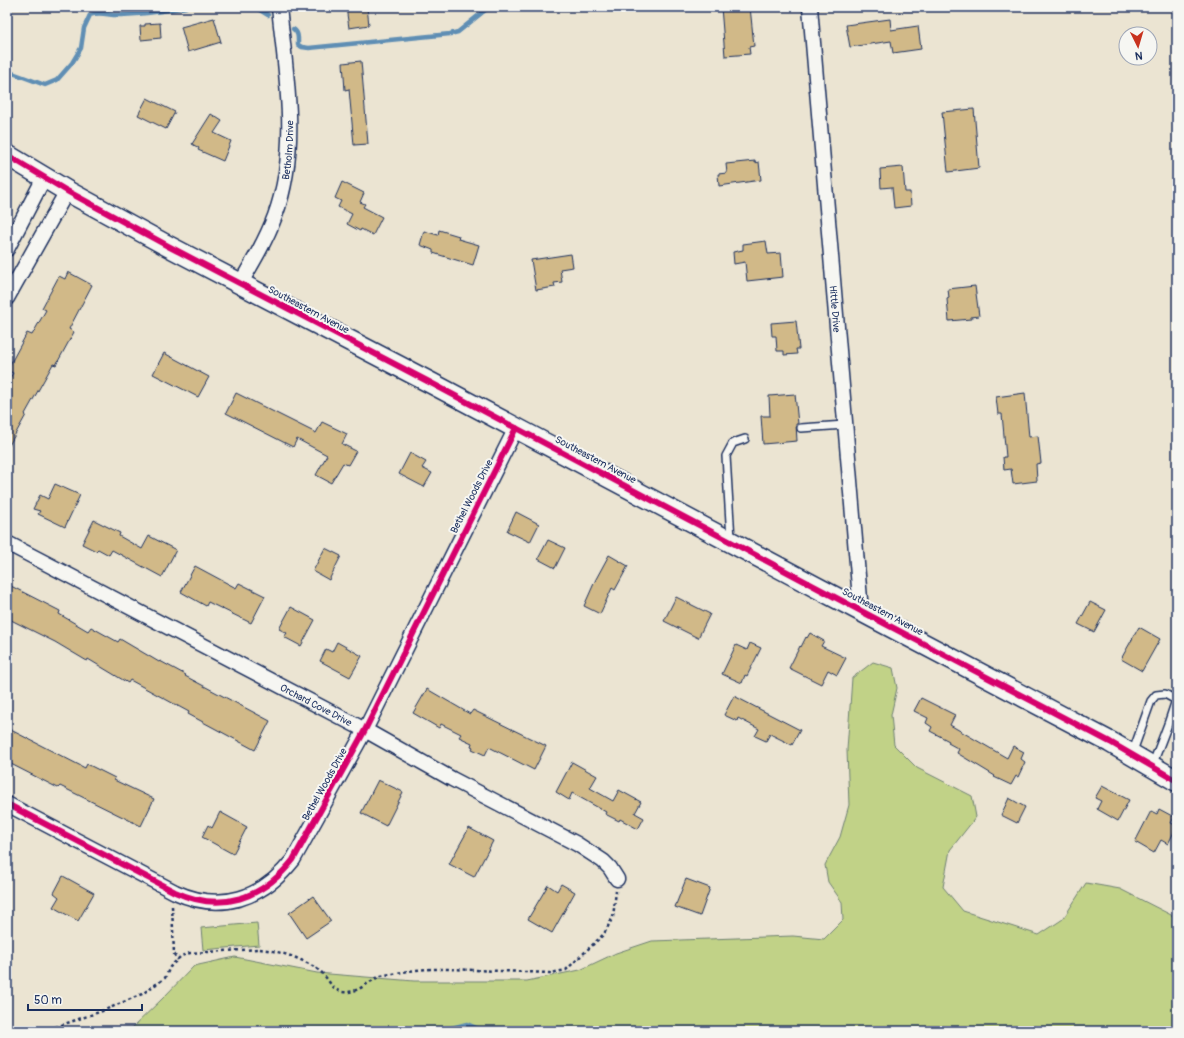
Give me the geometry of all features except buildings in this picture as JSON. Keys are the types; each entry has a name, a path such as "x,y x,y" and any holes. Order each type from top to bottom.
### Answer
{"street":[{"name":"Betholm Drive","path":"240,284 264,242 273,222 282,196 287,168 290,140 290,119 279,7"},
{"name":"Hittle Drive","path":"810,7 861,611"},
{"name":"Southeastern Avenue","path":"7,155 67,191 240,284 1103,738 1177,781"},
{"path":"7,249 44,176"},
{"path":"8,294 67,191"},
{"name":"Bethel Woods Drive","path":"7,804 188,898 205,902 233,900 256,892 283,873 293,860 365,730 516,428"},
{"name":"Orchard Cove Drive","path":"7,543 365,730 452,779 577,844 603,861 610,868 617,879"}],"lane":[{"path":"801,428 845,425"},
{"path":"732,542 726,456 733,443 745,439"},
{"path":"1131,754 1151,701 1156,695 1165,694 1177,698 1152,766"}],"path":[{"path":"44,1031 105,1010 142,994 165,978 170,967 181,956 190,953 259,949 270,950 312,965 323,974 336,990 344,992 356,991 381,976 411,970 433,968 551,973 566,970 604,934 613,917 617,879"},
{"path":"172,890 174,954 178,960"}],"green space":[{"path":"873,662 893,668 897,688 891,715 894,745 917,768 972,796 976,817 950,850 943,887 963,911 1039,935 1063,919 1086,883 1120,889 1177,918 1177,1031 126,1031 130,1030 194,966 235,957 317,973 414,981 527,981 580,970 616,953 652,941 793,936 824,939 843,920 842,902 828,882 825,865 840,837 849,805 847,750 852,678"},
{"path":"257,923 259,945 203,950 201,928"}],"waterway":[{"path":"7,71 45,85 57,80 72,63 81,48 84,28 90,15 98,13 117,15 137,14 186,7"},
{"path":"255,7 268,15"},
{"path":"293,29 297,34 298,45 309,48 450,34 458,32 489,7"},
{"path":"440,1031 467,1024 483,1031"}],"cycle path":[{"path":"7,155 67,191 168,246 431,383 1110,742 1177,781"},
{"path":"7,804 175,892 192,898 208,901 224,901 240,898 254,893 268,884 293,860 365,730 516,428"}]}
